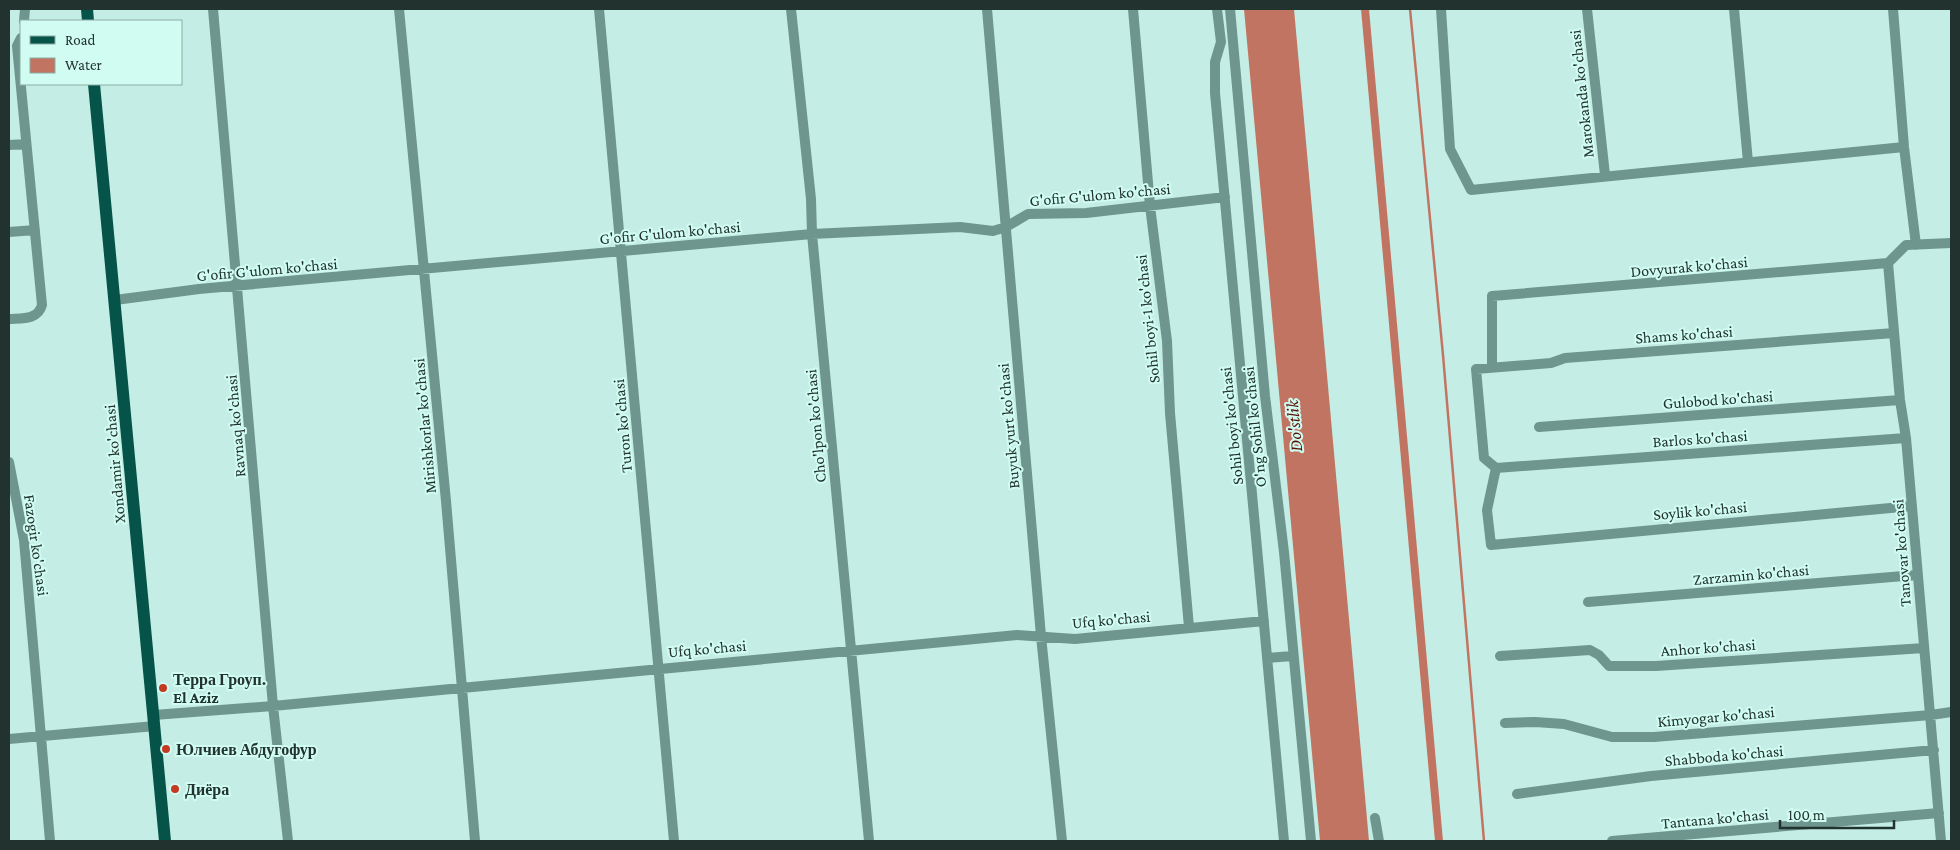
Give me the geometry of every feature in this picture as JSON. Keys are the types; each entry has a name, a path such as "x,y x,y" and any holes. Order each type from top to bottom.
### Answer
{"main road":[{"name":"Xondamir ko'chasi","path":"94,85 165,841"}],"street":[{"name":"Ravnaq ko'chasi","path":"213,9 273,706 288,841"},
{"name":"Mirishkorlar ko'chasi","path":"399,9 475,841"},
{"name":"Turon ko'chasi","path":"599,9 622,251 654,636 660,668 674,841"},
{"name":"Cho'lpon ko'chasi","path":"791,9 811,199 812,234 869,841"},
{"name":"Buyuk yurt ko'chasi","path":"987,9 1041,636 1062,841"},
{"name":"Sohil boyi-1 ko'chasi","path":"1133,9 1150,206 1167,341 1170,413 1189,627"},
{"name":"Sohil boyi ko'chasi","path":"1217,9 1221,42 1215,62 1215,93 1284,841"},
{"name":"O'ng Sohil ko'chasi","path":"1230,9 1265,396 1284,552 1292,656 1311,841"},
{"path":"1441,9 1450,149 1471,190 1605,175 1904,147"},
{"name":"Marokanda ko'chasi","path":"1587,9 1605,175"},
{"path":"1734,9 1748,162"},
{"path":"1893,9 1904,147 1916,245"},
{"path":"17,44 20,77"},
{"path":"9,320 34,317 41,310 42,305 21,85"},
{"path":"9,145 26,144"},
{"name":"G'ofir G'ulom ko'chasi","path":"115,300 812,234 960,227 993,231 1006,227 1028,214 1086,213 1225,198"},
{"path":"9,232 36,230"},
{"path":"1888,263 1906,245 1951,243"},
{"name":"Dovyurak ko'chasi","path":"1492,366 1492,296 1888,263"},
{"name":"Tanovar ko'chasi","path":"1888,263 1900,400 1906,438 1916,575 1931,715 1941,841"},
{"name":"Shams ko'chasi","path":"1496,468 1484,458 1476,369 1492,366 1551,363 1566,358 1894,333"},
{"name":"Gulobod ko'chasi","path":"1539,428 1900,400"},
{"name":"Barlos ko'chasi","path":"1496,468 1906,438"},
{"name":"Fazogir ko'chasi","path":"9,462 24,540 50,841"},
{"name":"Soylik ko'chasi","path":"1496,468 1487,510 1491,545 1912,506"},
{"name":"Zarzamin ko'chasi","path":"1588,602 1916,575"},
{"name":"Ufq ko'chasi","path":"9,739 273,706 1017,634 1075,639 1264,621"},
{"name":"Anhor ko'chasi","path":"1500,656 1590,650 1608,666 1656,666 1924,648"},
{"path":"1268,658 1292,656"},
{"name":"Kimyogar ko'chasi","path":"1505,723 1535,722 1564,724 1612,737 1654,737 1951,712"},
{"name":"Shabboda ko'chasi","path":"1517,794 1651,776 1934,750"},
{"name":"Tantana ko'chasi","path":"1612,841 1939,813"},
{"path":"1375,818 1379,841"}],"water":[{"name":"Do'stlik","path":"1244,9 1294,9 1369,841 1320,841"}],"waterway":[{"path":"1365,9 1439,841"},
{"path":"1410,9 1443,355 1484,841"}],"place":[{"name":"Терра Гроуп. El Aziz","path":"163,688"},
{"name":"Юлчиев Абдугофур","path":"166,749"},
{"name":"Диёра","path":"175,789"}]}
